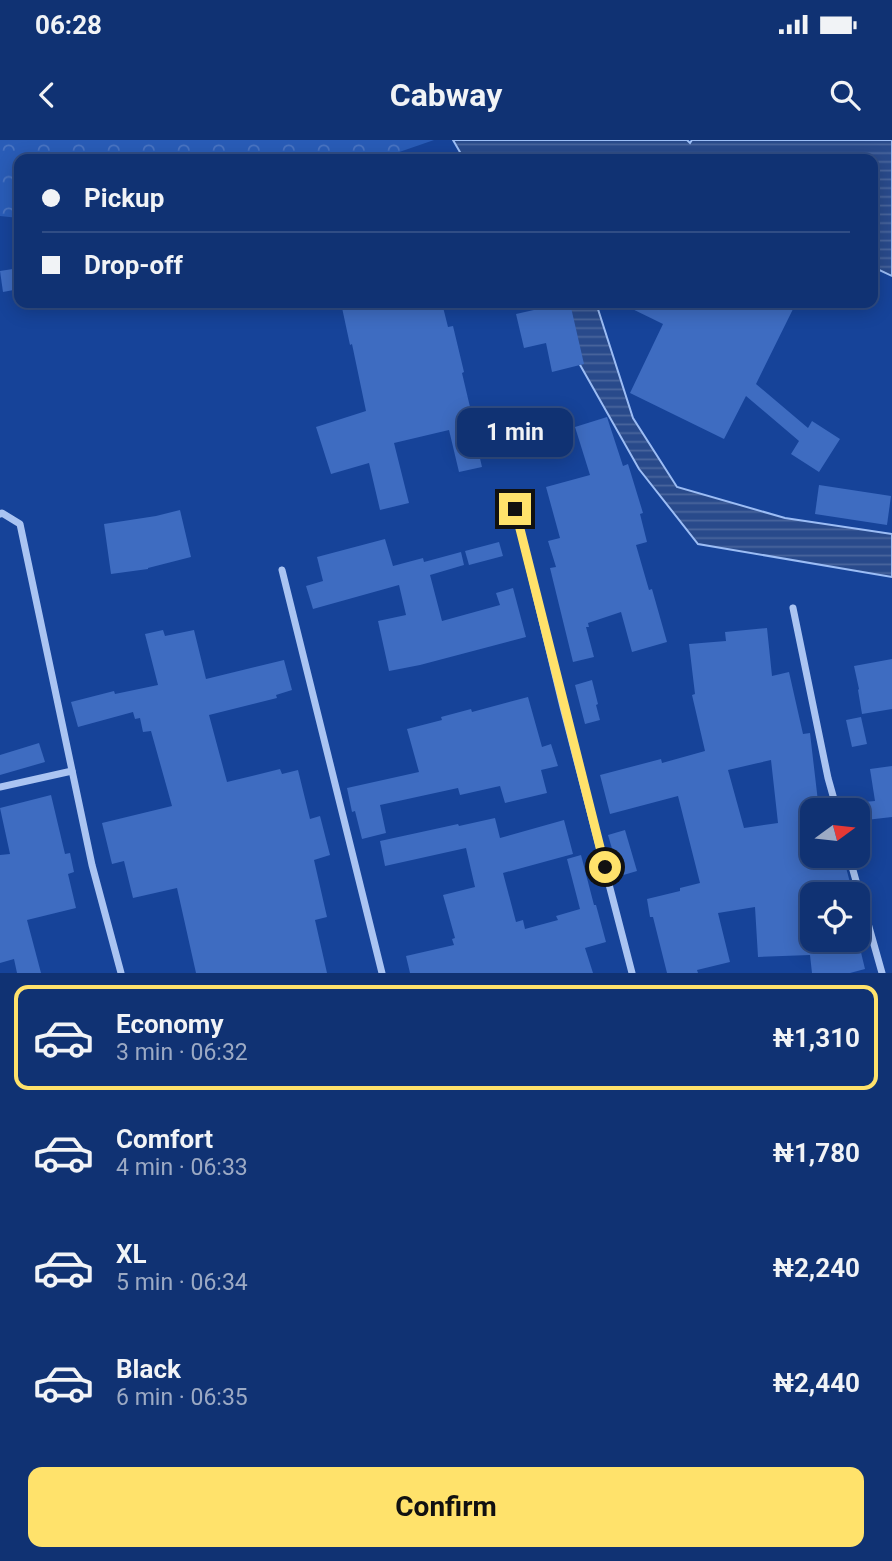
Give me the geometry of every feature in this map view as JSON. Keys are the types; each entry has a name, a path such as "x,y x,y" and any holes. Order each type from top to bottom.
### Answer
{"street":[{"path":"515,509 632,973"},
{"path":"0,514 20,524 92,865 121,973"},
{"path":"282,570 382,973"},
{"path":"793,608 833,798"},
{"path":"0,787 72,771"},
{"path":"852,868 882,973"}],"green space":[{"path":"0,140 434,140 393,154 14,154 14,217 0,216"}],"shaded area":[{"path":"453,140 687,140 690,143 692,140 892,140 892,276 878,269 878,154 461,154"},
{"path":"548,308 598,308 633,418 677,487 785,518 892,534 892,577 698,544 639,469"}],"building":[{"path":"14,269 14,290 3,292 0,271"},
{"path":"342,308 443,308 448,327 453,326 482,467 459,472 449,430 394,443 409,503 380,510 369,463 331,474 316,427 366,411 352,344 350,345"},
{"path":"543,308 571,308 584,364 552,372 546,343 524,348 516,314"},
{"path":"630,308 794,308 756,384 808,428 812,421 840,439 819,472 791,454 799,441 746,396 724,439 630,393 663,324"},
{"path":"607,417 623,466 628,464 643,513 640,514 647,542 636,545 667,642 632,652 621,612 588,623 589,627 586,627 594,657 573,662 550,568 556,567 548,541 560,538 546,487 590,475 575,427"},
{"path":"819,485 891,496 887,525 815,514"},
{"path":"180,510 191,557 148,569 111,574 104,524"},
{"path":"385,539 393,566 423,558 424,562 461,552 464,565 430,575 442,621 500,605 496,593 513,588 526,637 389,671 378,621 406,615 399,585 313,609 306,586 323,581 317,557"},
{"path":"499,542 503,556 469,565 465,551"},
{"path":"767,628 772,676 789,672 803,734 810,733 818,798 800,798 800,868 846,868 850,882 800,882 800,952 861,952 865,969 850,973 812,973 810,955 758,957 755,907 718,913 730,962 697,970 698,973 667,973 647,899 700,883 678,796 610,814 600,775 661,759 662,763 705,751 692,695 695,694 689,644 726,641 725,632","holes":["771,760 778,823 744,828 728,770"]},
{"path":"163,630 165,636 194,630 206,679 284,660 292,690 276,695 277,698 209,715 227,782 280,769 282,774 298,770 310,819 320,816 330,855 314,860 327,917 315,920 327,973 196,973 177,888 133,898 124,861 112,864 102,823 172,806 151,731 143,732 140,718 135,719 133,712 78,727 71,702 114,691 115,694 158,685 145,634"},
{"path":"892,659 892,709 862,714 854,666"},
{"path":"592,680 600,720 585,724 575,685"},
{"path":"528,697 542,747 551,744 558,766 541,770 547,793 505,803 500,786 460,795 458,788 380,805 386,833 362,839 347,788 419,772 407,729 471,709 472,712"},
{"path":"861,717 867,744 852,747 846,720"},
{"path":"39,743 45,762 0,775 0,755"},
{"path":"892,766 892,817 870,820 870,801 875,801 870,769"},
{"path":"51,795 65,854 70,853 74,872 68,874 76,908 27,920 41,973 17,973 14,959 0,963 0,855 10,854 0,808"},
{"path":"495,818 500,838 564,820 573,854 503,873 516,922 523,920 525,929 558,920 556,916 580,909 567,859 581,855 606,942 585,948 593,973 410,973 406,956 454,945 452,939 455,938 443,895 475,887 466,848 385,866 380,841"},
{"path":"625,830 637,871 620,876 608,835"}],"route":[{"path":"515,509 605,867"}]}
